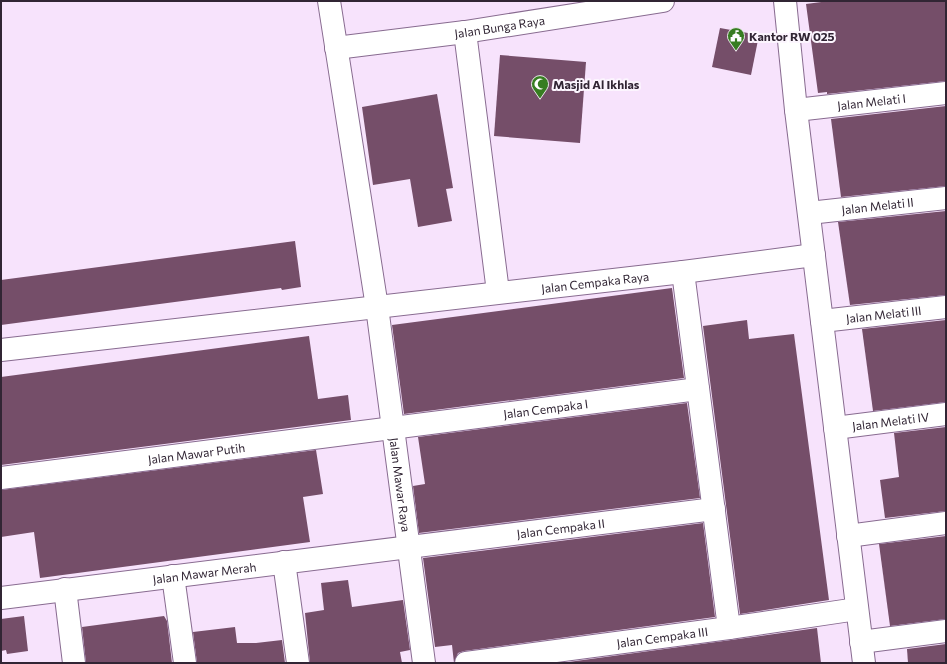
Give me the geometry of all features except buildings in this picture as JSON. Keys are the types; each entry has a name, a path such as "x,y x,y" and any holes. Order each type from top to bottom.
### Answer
{"street":[{"name":"Jalan Mawar Raya","path":"329,1 377,306 424,663"},
{"name":"Jalan Bunga Raya","path":"336,48 465,32 663,1"},
{"path":"785,1 796,110 864,663"},
{"path":"465,32 498,292"},
{"name":"Jalan Melati I","path":"796,110 946,93"},
{"name":"Jalan Melati II","path":"809,213 946,198"},
{"name":"Jalan Cempaka Raya","path":"1,350 683,272 814,255"},
{"path":"683,272 729,628"},
{"name":"Jalan Melati III","path":"822,321 946,307"},
{"name":"Jalan Cempaka I","path":"392,428 698,389"},
{"name":"Jalan Melati IV","path":"835,428 946,414"},
{"name":"Jalan Mawar Putih","path":"1,478 392,428"},
{"name":"Jalan Cempaka II","path":"408,546 714,509"},
{"path":"848,536 946,524"},
{"name":"Jalan Mawar Merah","path":"1,598 408,546"},
{"path":"284,562 298,663"},
{"path":"173,576 185,663"},
{"path":"65,589 74,663"},
{"name":"Jalan Cempaka III","path":"466,663 729,628 858,609"},
{"path":"861,642 946,631"}],"place":[{"name":"Kantor RW 025","path":"736,51"},
{"name":"Masjid Al Ikhlas","path":"540,99"}]}
